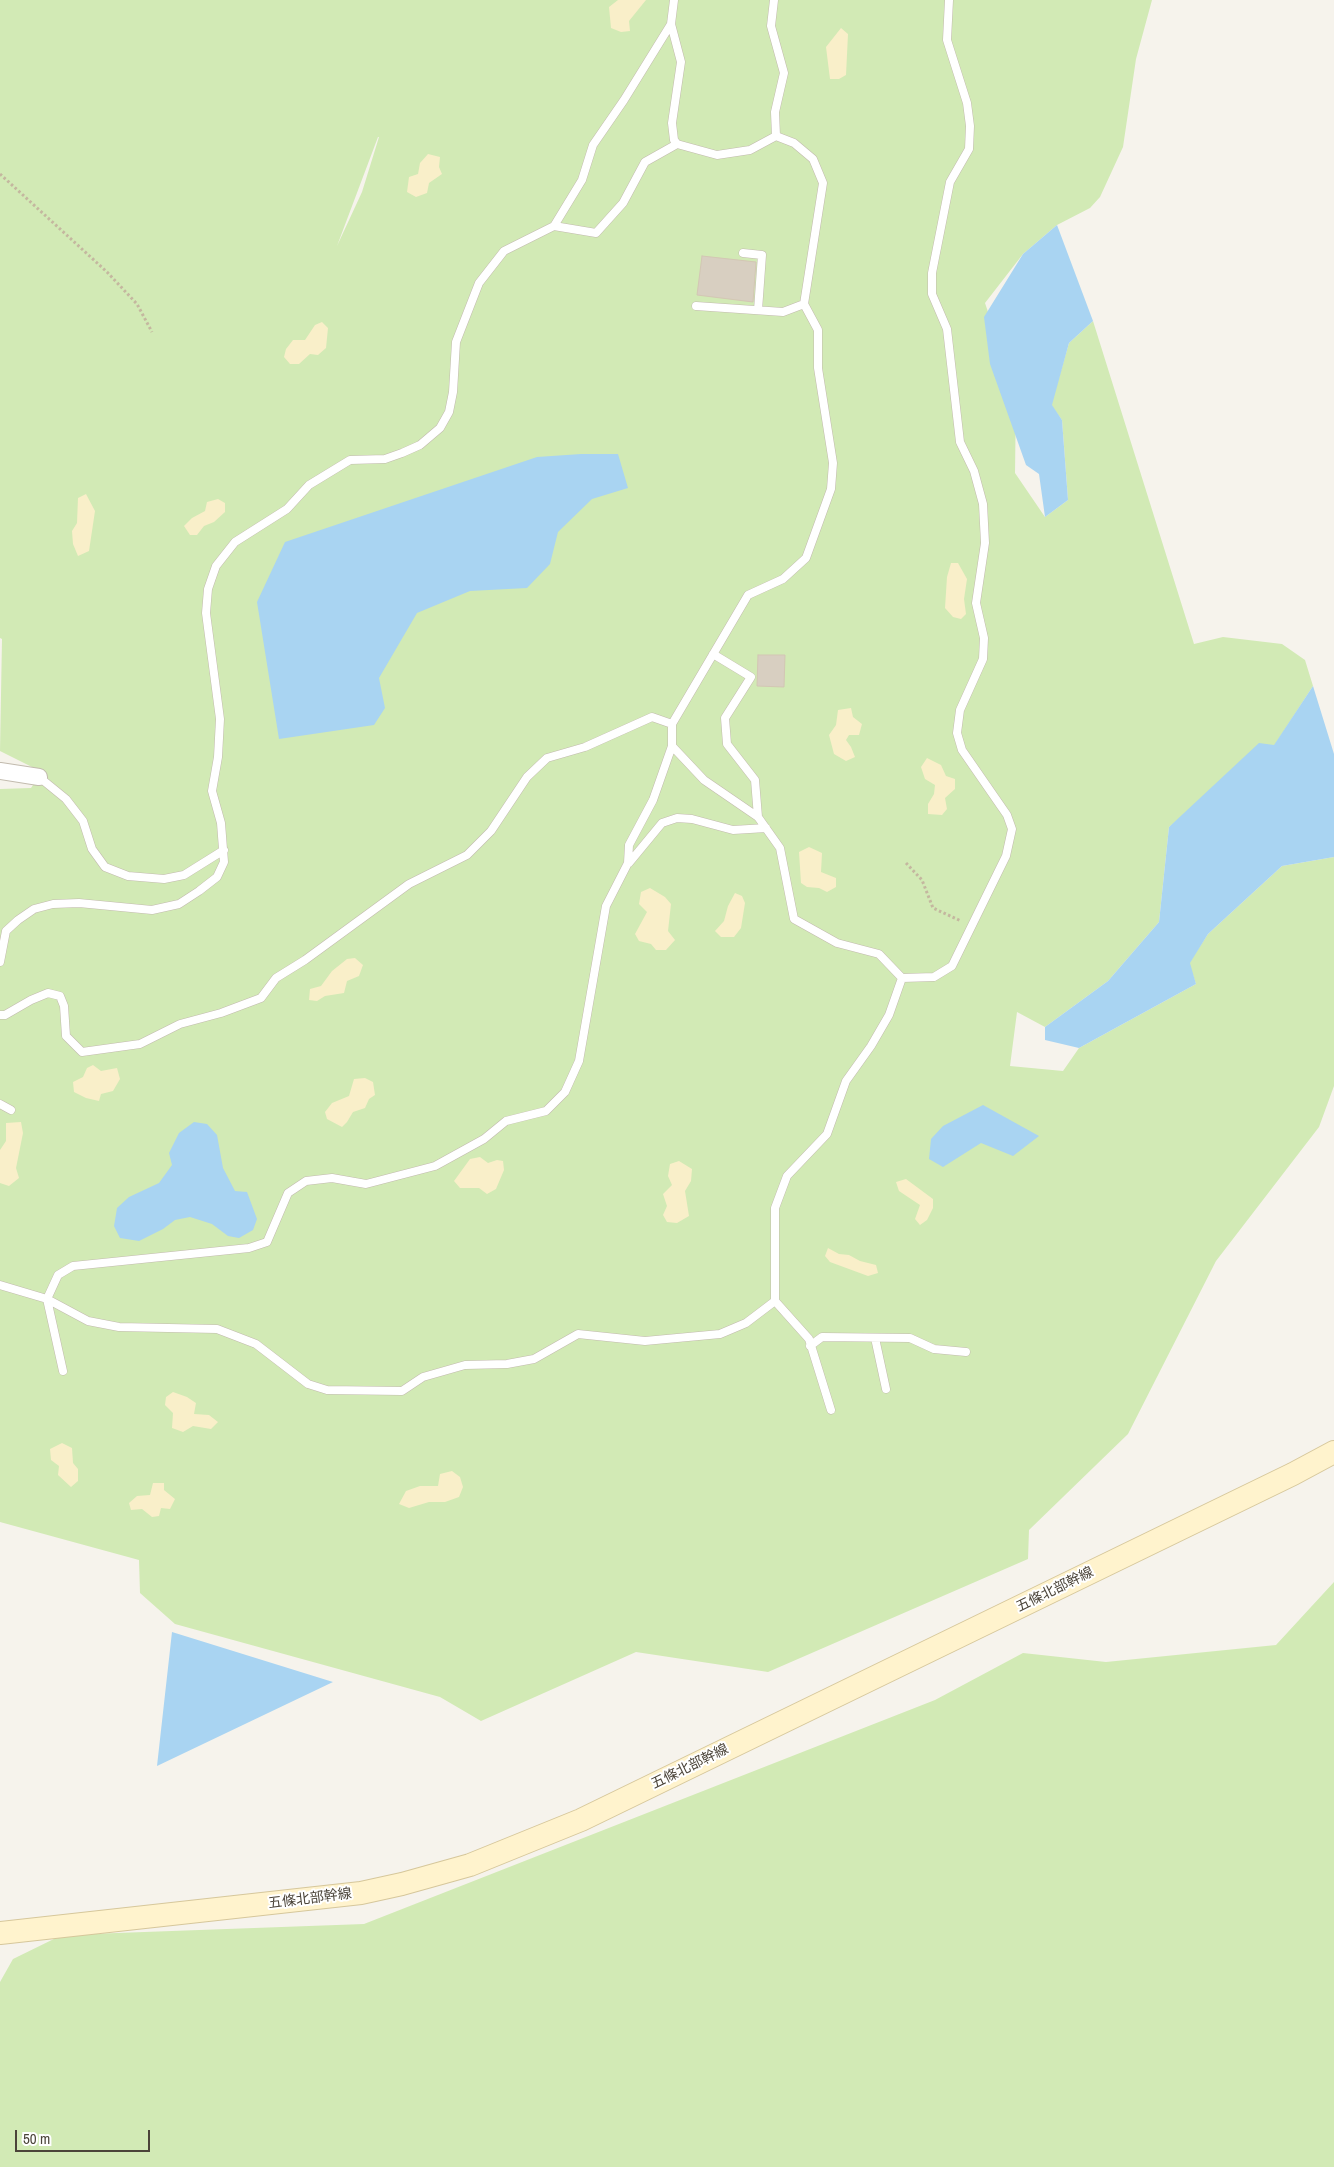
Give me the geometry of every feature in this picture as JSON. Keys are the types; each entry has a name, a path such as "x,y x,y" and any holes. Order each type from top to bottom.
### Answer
{"street":[{"path":"0,771 39,777"},
{"name":"五條北部幹線","path":"0,1933 362,1893 470,1865 581,1820 1275,1483 1334,1452"}],"lane":[{"path":"628,863 629,845 653,800 672,746 672,724 748,595 783,579 806,558 831,489 833,463 818,368 818,330 804,304 823,183 813,159 794,143 776,136 750,150 717,155 677,144 674,140 672,123 681,62 671,24 674,0"},
{"path":"774,0 771,26 784,73 775,112 776,136"},
{"path":"672,746 704,780 758,817 766,828 780,848 794,919 837,943 879,954 902,978 934,978 952,966 1006,856 1012,829 1007,815 962,750 957,733 960,710 983,659 984,638 976,603 985,543 983,504 974,471 960,442 947,329 932,294 932,273 950,182 969,149 970,126 967,103 947,40 949,0"},
{"path":"0,962 6,931 34,909 53,904 79,903 152,910 179,904 200,892 217,877 224,862 221,822 212,791 218,756 220,719 206,613 208,589 216,566 235,542 286,509 308,485 350,460 385,459 402,453 420,445 440,428 449,412 453,392 456,342 478,282 504,251 554,226 582,180 593,145 624,100 671,24"},
{"path":"554,226 596,234 623,203 644,162 677,144"},
{"path":"743,253 762,255 758,310"},
{"path":"696,306 783,312 804,304"},
{"path":"714,654 751,677 725,718 727,744 755,780 758,817"},
{"path":"0,1014 5,1015 48,992 60,996 64,1006 66,1036 82,1052 140,1044 180,1024 221,1013 261,998 276,978 305,960 409,884 467,856 491,832 527,777 547,758 585,747 652,717 672,724"},
{"path":"39,777 66,799 83,821 92,849 106,867 128,876 164,879 184,875 224,850"},
{"path":"63,1371 47,1299 58,1275 73,1266 249,1248 267,1242 288,1193 306,1181 332,1178 366,1184 435,1166 484,1139 506,1121 546,1111 565,1092 579,1060 606,906 628,863 662,823 677,818 692,819 733,830 766,828"},
{"path":"831,1410 808,1339 775,1301 775,1208 788,1176 827,1134 846,1082 871,1046 889,1015 902,978"},
{"path":"0,1104 11,1110"},
{"path":"0,1285 47,1299 88,1321 119,1327 217,1328 256,1344 308,1384 327,1390 402,1391 423,1377 465,1365 507,1364 534,1359 578,1334 645,1341 720,1334 746,1323 775,1301"},
{"path":"810,1346 822,1337 910,1338 934,1349 966,1352"},
{"path":"875,1338 886,1389"}],"path":[{"path":"0,174 107,272 137,304 152,332"},
{"path":"906,863 922,880 933,908 972,926"}],"green space":[{"path":"0,0 1152,0 1136,59 1123,147 1100,197 1090,208 1057,225 1023,254 985,303 1016,395 1015,473 1045,517 1068,500 1062,420 1051,405 1069,343 1093,321 1194,644 1223,637 1282,644 1305,660 1313,686 1274,746 1169,827 1159,922 1108,981 1045,1027 1017,1012 1010,1066 1063,1071 1079,1048 1196,984 1189,963 1208,934 1282,866 1334,857 1334,1086 1319,1127 1216,1261 1128,1434 1029,1530 1028,1559 768,1672 636,1652 481,1721 440,1697 175,1624 140,1593 139,1560 0,1522 0,789 31,788 42,772 0,751 2,639 0,638","holes":["379,137 362,192 337,246"]},
{"path":"1334,1582 1334,2167 0,2167 0,1982 13,1959 62,1935 364,1924 935,1700 1023,1653 1106,1662 1276,1645"}],"sand":[{"path":"618,0 646,0 629,21 630,31 621,32 611,28 609,7"},
{"path":"841,28 848,34 846,75 839,79 830,79 826,47"},
{"path":"428,154 440,157 439,167 442,174 429,183 427,193 416,197 407,192 409,177 418,174 420,163"},
{"path":"322,322 328,328 326,348 318,355 310,354 299,364 290,364 284,357 286,349 293,340 305,340 315,325"},
{"path":"86,494 95,511 89,551 78,556 73,544 72,531 77,523 78,498"},
{"path":"218,499 225,503 225,512 214,522 204,526 197,535 190,535 184,526 192,518 205,511 207,502"},
{"path":"951,563 958,563 967,579 964,599 966,614 961,619 953,617 945,608 947,577"},
{"path":"851,708 853,717 862,724 859,735 849,735 846,740 855,757 846,761 834,754 829,735 836,725 838,710"},
{"path":"927,758 941,765 946,776 955,779 955,789 945,798 947,809 942,815 928,814 928,804 934,794 935,785 925,779 921,767"},
{"path":"809,847 822,853 821,872 836,878 836,887 827,892 819,888 807,887 801,883 799,852"},
{"path":"650,888 665,897 671,904 668,931 675,940 666,950 656,950 651,944 639,941 635,934 647,912 639,904 641,892"},
{"path":"735,893 742,896 745,903 741,928 734,937 721,937 715,931 724,921 728,906"},
{"path":"355,958 363,965 359,976 347,981 344,993 325,996 317,1001 309,1000 310,989 321,986 332,971 347,959"},
{"path":"93,1065 101,1071 117,1068 120,1079 113,1091 101,1094 99,1101 86,1098 74,1092 73,1082 83,1077 87,1068"},
{"path":"365,1078 373,1082 375,1095 369,1099 365,1108 353,1112 342,1127 327,1119 325,1112 332,1103 349,1096 354,1079"},
{"path":"21,1122 23,1133 16,1168 19,1178 9,1186 0,1183 0,1150 6,1141 6,1123"},
{"path":"480,1157 488,1163 497,1160 503,1161 504,1170 496,1189 487,1194 479,1188 460,1188 454,1181 470,1159"},
{"path":"679,1161 692,1169 691,1181 685,1191 689,1216 677,1223 667,1222 663,1215 667,1206 663,1194 672,1185 668,1176 670,1164"},
{"path":"906,1179 933,1199 933,1208 927,1220 920,1225 915,1219 920,1205 899,1191 896,1182"},
{"path":"828,1248 839,1254 849,1255 860,1261 876,1265 878,1273 868,1276 830,1262 825,1256"},
{"path":"173,1392 187,1397 196,1403 194,1414 209,1415 218,1422 211,1429 193,1426 183,1432 172,1428 173,1413 165,1405 166,1397"},
{"path":"62,1443 72,1448 73,1463 78,1469 78,1481 71,1487 58,1475 59,1466 51,1460 50,1449"},
{"path":"452,1471 460,1477 463,1487 459,1497 445,1502 429,1502 409,1508 399,1504 406,1491 420,1486 438,1486 440,1474"},
{"path":"153,1483 164,1483 164,1490 175,1499 170,1509 161,1508 159,1516 152,1517 142,1509 131,1510 129,1503 137,1496 150,1495"}],"water":[{"path":"1057,225 1093,321 1069,343 1052,405 1062,420 1068,500 1045,517 1039,474 1026,465 990,364 984,317 1023,254"},
{"path":"618,454 628,488 592,499 558,532 550,564 527,588 470,591 417,613 379,678 385,708 374,725 279,739 257,602 285,542 537,457"},
{"path":"1313,686 1334,754 1334,857 1282,866 1208,934 1190,963 1196,984 1079,1048 1045,1040 1045,1027 1108,981 1159,922 1169,827 1259,743 1274,745"},
{"path":"983,1105 1039,1136 1013,1156 981,1143 943,1167 929,1159 931,1139 943,1126"},
{"path":"194,1122 207,1124 217,1135 223,1168 235,1191 247,1192 257,1219 253,1230 239,1238 228,1236 212,1224 190,1217 175,1220 163,1229 139,1241 120,1238 114,1226 117,1208 129,1197 159,1183 172,1165 169,1153 179,1133"},
{"path":"172,1632 333,1682 157,1766"}],"building":[{"path":"702,256 756,262 753,302 697,295"},
{"path":"758,655 785,655 784,687 757,686"}]}
